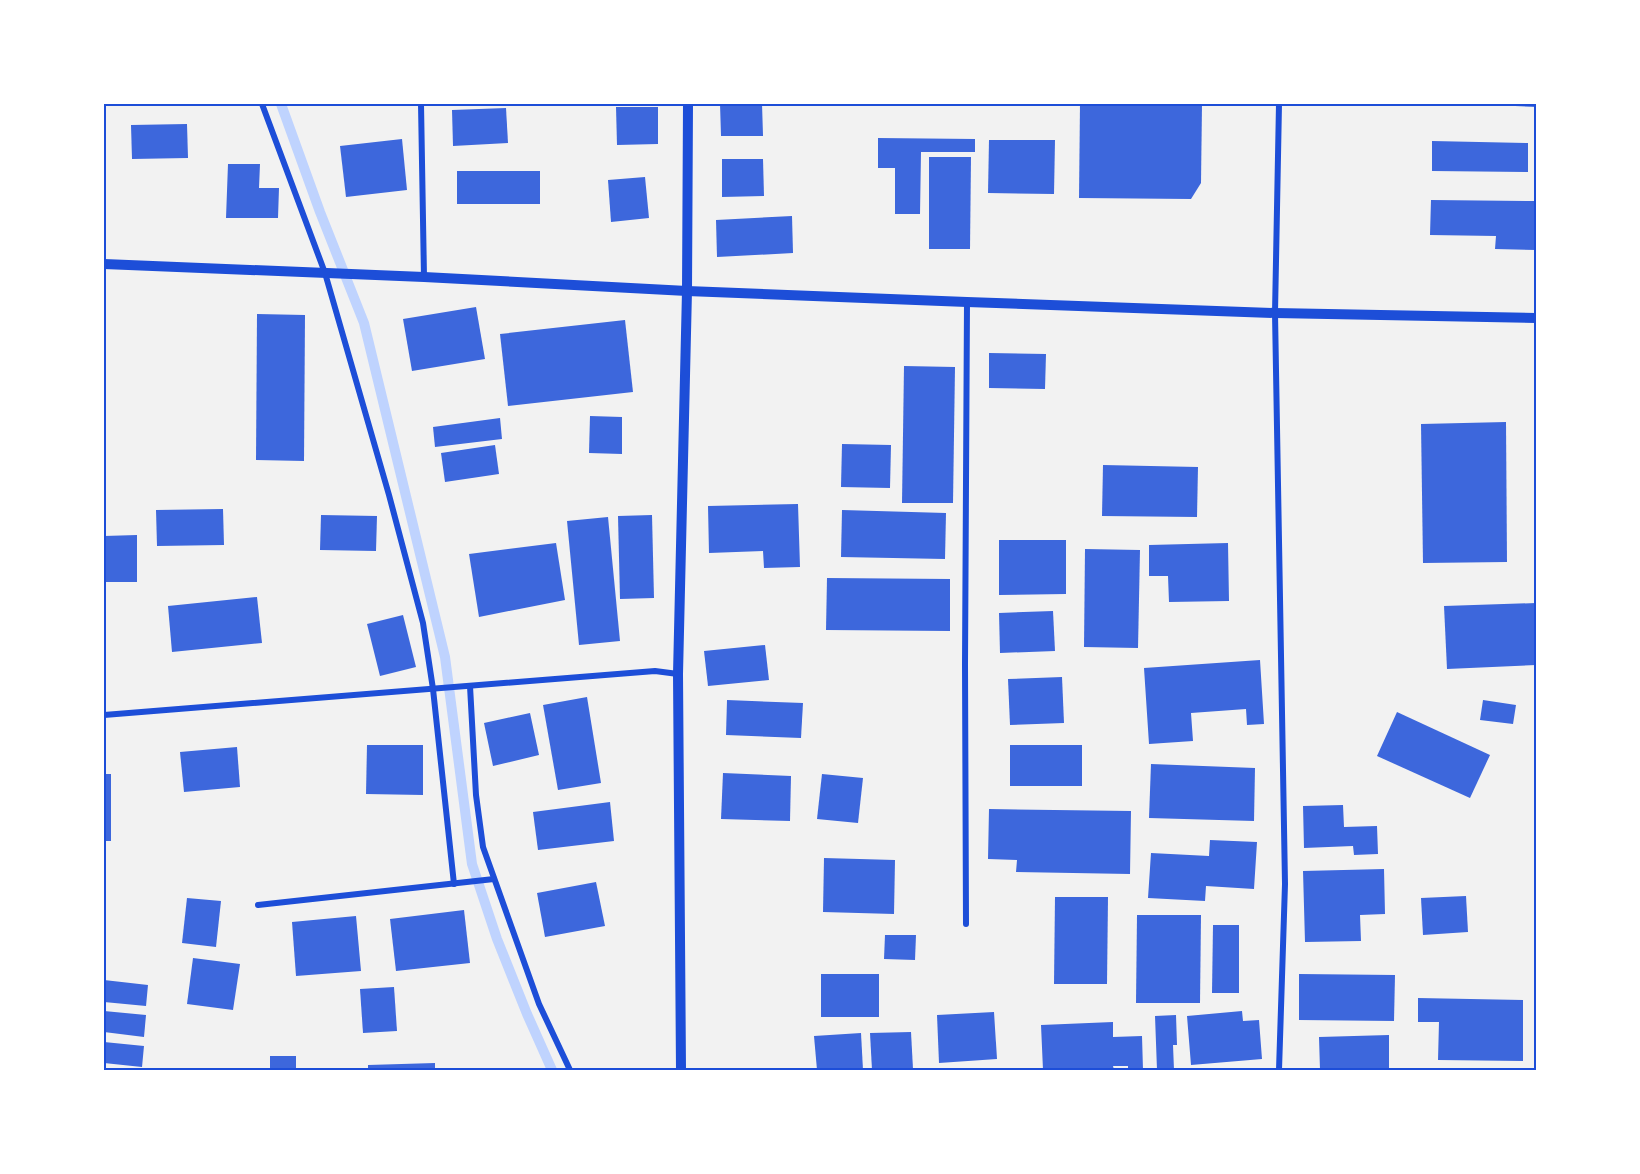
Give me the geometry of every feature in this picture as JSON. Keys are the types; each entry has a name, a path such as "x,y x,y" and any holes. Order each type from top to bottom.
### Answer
{"street":[{"path":"262,104 325,273 423,623 434,688 454,884"},
{"path":"421,104 424,277"},
{"path":"681,1071 678,674 687,291 688,104"},
{"path":"1279,104 1275,313 1286,884 1279,1071"},
{"path":"104,264 967,302 1275,313 1536,318"},
{"path":"966,924 967,302"},
{"path":"104,715 655,671 678,674"},
{"path":"470,686 476,795 483,848 539,1004 570,1071"},
{"path":"258,905 494,879"}],"building":[{"path":"720,104 762,104 763,136 721,136"},
{"path":"1080,104 1202,104 1201,183 1191,199 1079,198"},
{"path":"1536,104 1536,107 1493,105"},
{"path":"616,107 658,107 658,144 617,145"},
{"path":"506,108 508,143 453,146 452,110"},
{"path":"187,124 188,158 132,159 131,125"},
{"path":"878,138 975,139 975,152 921,152 920,214 895,214 895,168 878,168"},
{"path":"402,139 407,190 346,197 340,146"},
{"path":"989,140 1055,140 1054,194 988,193"},
{"path":"1432,141 1528,143 1528,172 1432,171"},
{"path":"929,157 971,157 970,249 929,249"},
{"path":"722,159 763,159 764,196 722,197"},
{"path":"228,164 260,164 259,188 279,188 278,218 226,218"},
{"path":"457,171 540,171 540,204 457,204"},
{"path":"645,177 649,218 611,222 608,180"},
{"path":"1431,200 1536,201 1536,250 1495,249 1496,236 1430,235"},
{"path":"792,216 793,253 717,257 716,220"},
{"path":"476,307 485,359 412,371 403,319"},
{"path":"257,314 305,315 304,461 256,460"},
{"path":"625,320 633,392 508,406 500,334"},
{"path":"989,353 1046,354 1045,389 989,388"},
{"path":"904,366 955,367 953,503 902,503"},
{"path":"590,416 622,417 622,454 589,453"},
{"path":"500,418 502,439 435,447 433,427"},
{"path":"1506,422 1507,562 1423,563 1421,424"},
{"path":"842,444 891,445 890,488 841,487"},
{"path":"495,445 499,474 445,482 441,453"},
{"path":"1103,465 1198,467 1197,517 1102,516"},
{"path":"798,504 800,567 764,568 763,551 709,553 708,506"},
{"path":"223,509 224,545 157,546 156,510"},
{"path":"842,510 946,513 945,559 841,557"},
{"path":"321,515 377,516 376,551 320,550"},
{"path":"652,515 654,598 620,599 618,516"},
{"path":"608,517 620,641 579,645 567,521"},
{"path":"137,535 137,582 104,582 104,536"},
{"path":"999,540 1066,540 1066,594 999,595"},
{"path":"556,543 565,600 479,617 469,554"},
{"path":"1228,543 1229,601 1169,602 1168,576 1149,576 1149,545"},
{"path":"1085,549 1140,550 1138,648 1084,647"},
{"path":"827,578 950,579 950,631 826,630"},
{"path":"257,597 262,643 172,652 168,606"},
{"path":"1536,603 1536,665 1447,669 1444,606"},
{"path":"1053,611 1055,651 1000,653 999,613"},
{"path":"403,615 416,667 380,676 367,624"},
{"path":"765,645 769,680 708,686 704,651"},
{"path":"1260,660 1264,724 1247,725 1246,709 1191,713 1193,741 1149,744 1144,668"},
{"path":"1062,677 1064,723 1010,725 1008,679"},
{"path":"587,697 601,783 558,790 543,705"},
{"path":"727,700 803,703 801,738 726,735"},
{"path":"1483,700 1516,705 1513,724 1480,720"},
{"path":"1397,712 1490,755 1470,798 1377,756"},
{"path":"530,713 539,755 493,766 484,723"},
{"path":"367,745 423,745 423,795 366,794"},
{"path":"1010,745 1082,745 1082,786 1010,786"},
{"path":"237,747 240,787 184,792 180,752"},
{"path":"1151,764 1255,768 1254,821 1149,818"},
{"path":"723,773 791,776 790,821 721,819"},
{"path":"104,774 111,774 111,841 104,841"},
{"path":"822,774 863,778 858,823 817,819"},
{"path":"610,802 614,841 538,850 533,812"},
{"path":"1343,805 1344,827 1377,826 1378,854 1354,855 1353,846 1304,848 1303,806"},
{"path":"989,809 1131,811 1130,874 1016,872 1017,860 988,859"},
{"path":"1210,840 1257,842 1254,889 1206,886 1205,901 1148,898 1151,853 1209,856"},
{"path":"824,858 895,860 894,914 823,912"},
{"path":"1384,869 1385,914 1360,915 1361,941 1305,942 1303,871"},
{"path":"596,882 605,926 545,937 537,893"},
{"path":"1466,896 1468,932 1423,935 1421,898"},
{"path":"1055,897 1108,897 1107,984 1054,984"},
{"path":"187,898 221,901 216,947 182,943"},
{"path":"464,910 470,963 396,971 390,919"},
{"path":"1137,915 1201,915 1200,1003 1136,1003"},
{"path":"356,916 361,971 296,976 292,922"},
{"path":"1213,925 1239,925 1239,993 1212,993"},
{"path":"885,935 916,935 915,960 884,959"},
{"path":"193,958 240,964 233,1010 187,1004"},
{"path":"821,974 879,974 879,1017 821,1017"},
{"path":"1299,974 1395,975 1394,1021 1299,1020"},
{"path":"104,980 148,985 146,1006 104,1002"},
{"path":"394,987 397,1031 363,1033 360,989"},
{"path":"1418,998 1523,1000 1523,1061 1438,1060 1439,1022 1418,1022"},
{"path":"104,1011 146,1015 144,1037 104,1032"},
{"path":"1242,1011 1243,1021 1259,1020 1262,1059 1191,1065 1187,1016"},
{"path":"994,1012 997,1059 939,1063 937,1015"},
{"path":"1176,1015 1177,1045 1173,1045 1174,1070 1157,1070 1155,1016"},
{"path":"1113,1022 1113,1037 1142,1036 1143,1070 1128,1070 1128,1066 1113,1066 1114,1070 1043,1070 1041,1025"},
{"path":"911,1032 913,1069 872,1070 870,1033"},
{"path":"861,1033 863,1070 817,1070 814,1036"},
{"path":"1389,1035 1389,1070 1320,1070 1319,1037"},
{"path":"104,1042 144,1046 142,1067 104,1063"},
{"path":"270,1056 296,1056 296,1070 270,1070"},
{"path":"435,1063 435,1070 368,1070 368,1065"}],"waterway":[{"path":"281,104 320,212 364,323 445,657 472,864 497,939 552,1070"}]}
